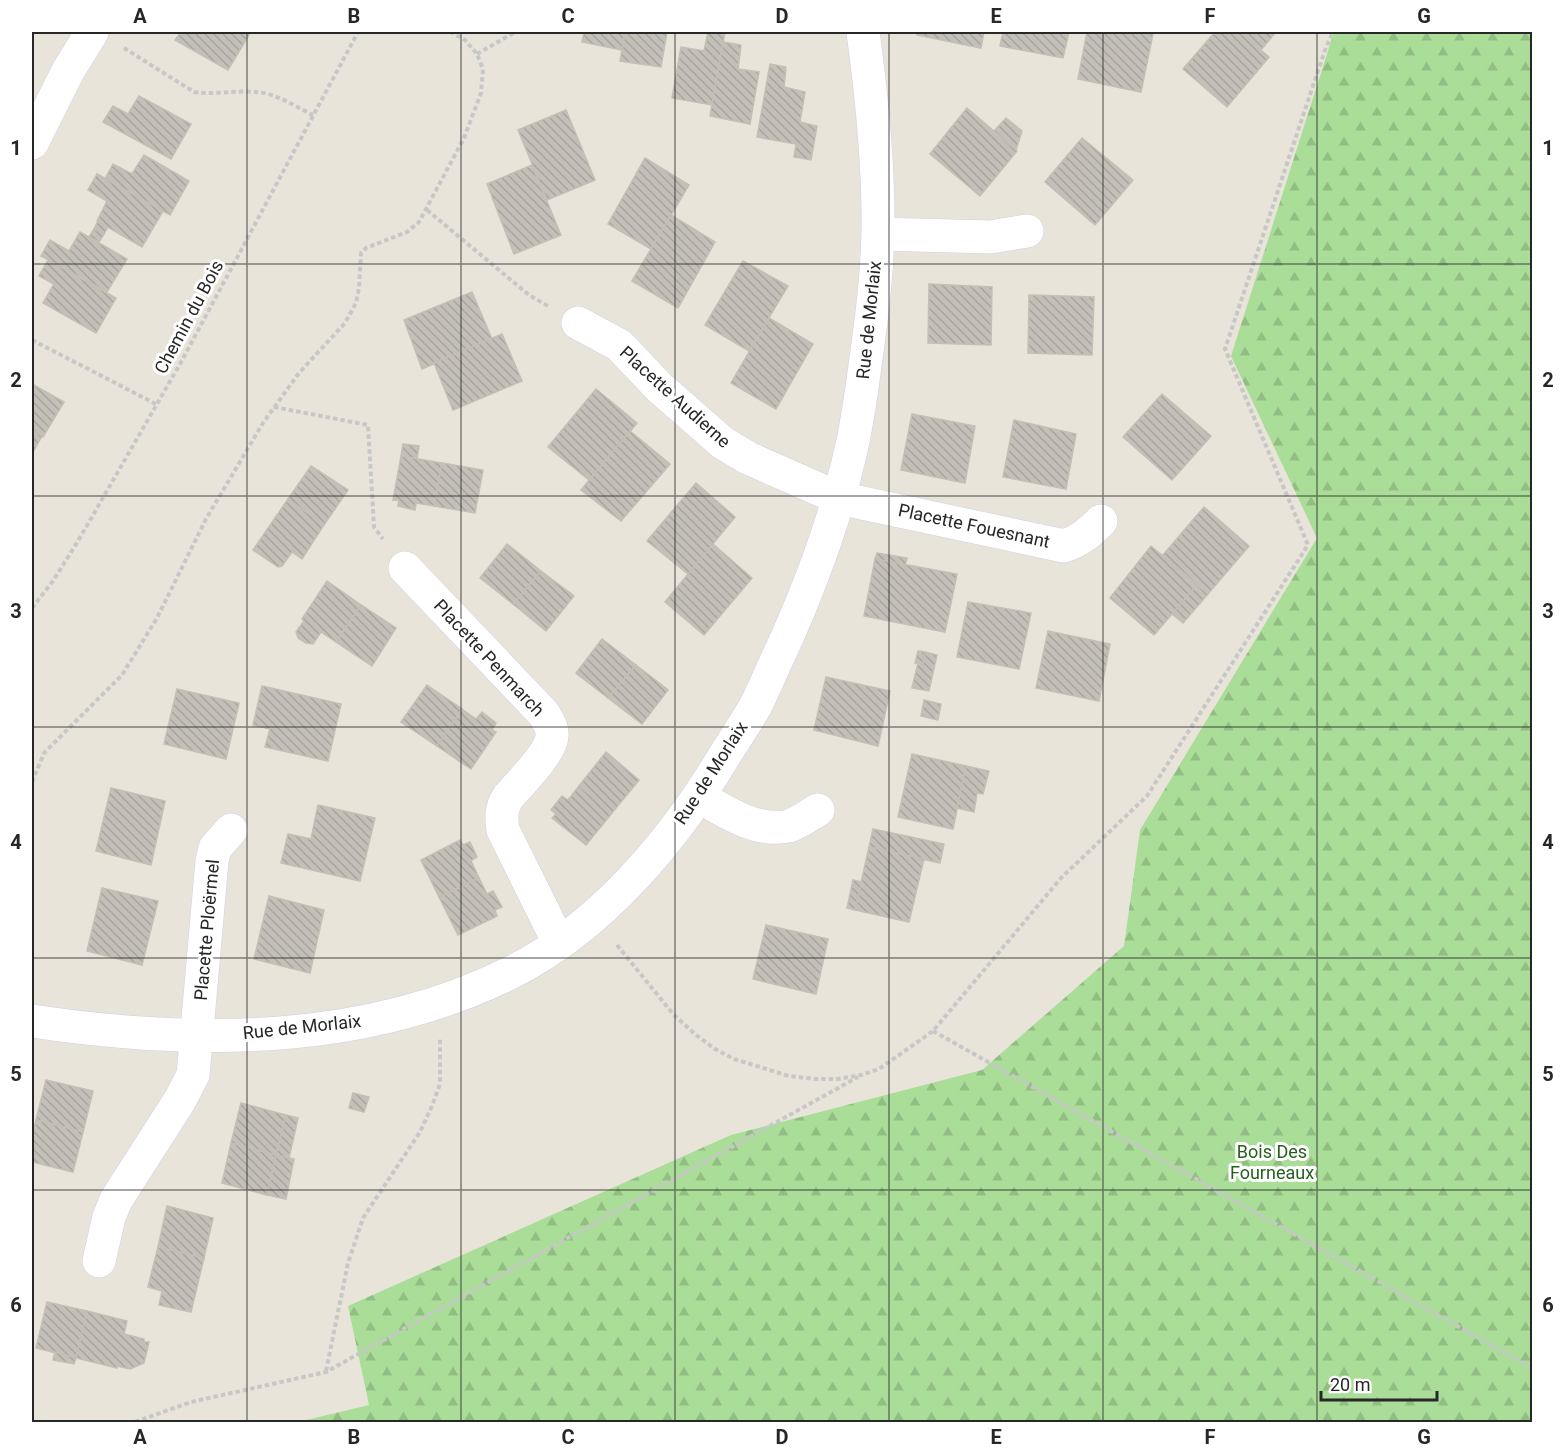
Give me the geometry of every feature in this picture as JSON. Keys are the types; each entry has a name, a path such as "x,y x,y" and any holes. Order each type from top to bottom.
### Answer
{"street":[{"name":"Rue de Morlaix","path":"32,1021 93,1030 198,1036 272,1034 340,1026 417,1010 457,996 515,970 559,943 613,900 647,863 700,797 761,693 801,609 839,498 852,445 863,381 872,317 878,234 876,146 863,32"},
{"path":"32,143 68,71 105,38"},
{"path":"878,234 990,237 1027,231"},
{"name":"Placette Audierne","path":"578,323 619,345 660,388 723,443 748,458 839,498"},
{"name":"Placette Fouesnant","path":"839,498 1064,546 1088,534 1101,521"},
{"name":"Placette Penmarch","path":"405,568 544,714 550,725 552,735 550,747 508,797 503,806 501,818 503,830 559,943"},
{"path":"700,797 730,815 751,823 774,827 790,826 818,810"},
{"name":"Placette Ploërmel","path":"99,1261 109,1216 116,1200 180,1100 193,1074 212,861 215,848 231,830"}],"path":[{"name":"Chemin du Bois","path":"32,608 78,541 156,404 358,32"},
{"path":"32,782 44,753 122,675 157,618 206,519 262,423 299,373 345,323 356,303 361,253 366,248 407,232 419,222 427,210 464,138 481,93 483,69 477,54 465,40 451,32"},
{"path":"477,54 515,32"},
{"path":"615,942 673,1014 715,1049 734,1059 789,1076 838,1079 861,1075 879,1069 933,1032 1061,878 1147,796 1308,545 1225,349 1325,50 1334,32"},
{"path":"105,38 194,92 268,94 314,115"},
{"path":"427,210 530,296 578,323"},
{"path":"32,340 156,404"},
{"path":"274,407 368,424 374,528 405,568"},
{"path":"933,1032 1533,1368"},
{"path":"326,1372 348,1263 363,1218 420,1132 440,1084 440,1036"},
{"path":"135,1422 190,1402 326,1372 861,1075"}],"green space":[{"name":"Bois Des Fourneaux","path":"1334,32 1532,32 1532,1422 298,1422 369,1405 348,1306 731,1135 982,1070 1124,946 1140,830 1317,538 1231,356"}],"building":[{"path":"181,32 244,32 249,35 228,70 175,40"},
{"path":"584,32 625,32 622,50 582,42"},
{"path":"625,32 667,32 661,67 620,61"},
{"path":"708,32 725,32 712,105 672,98 681,47 704,51"},
{"path":"918,32 984,32 981,48 917,35"},
{"path":"1003,32 1069,32 1063,58 1000,46"},
{"path":"1087,32 1153,34 1141,92 1078,79"},
{"path":"1215,32 1240,32 1269,57 1227,107 1183,69"},
{"path":"1240,32 1276,32 1261,50"},
{"path":"723,42 741,45 738,69 759,72 750,124 710,116"},
{"path":"770,64 786,67 784,87 805,92 800,122 817,126 811,160 794,157 796,144 757,137"},
{"path":"139,96 191,124 171,159 103,122 113,106 128,114"},
{"path":"967,108 1017,151 980,196 930,154"},
{"path":"566,110 595,180 547,200 518,130"},
{"path":"1006,118 1022,131 1016,150 994,131"},
{"path":"1082,138 1133,180 1095,225 1045,182"},
{"path":"144,155 189,181 170,215 105,179 113,164 132,174"},
{"path":"645,158 689,185 651,249 608,224"},
{"path":"532,165 561,235 514,254 487,184"},
{"path":"97,174 163,211 142,247 97,221 107,201 88,190"},
{"path":"671,215 715,242 678,308 632,281"},
{"path":"98,221 108,227 104,234 94,229"},
{"path":"94,229 104,234 99,242 89,237"},
{"path":"80,232 127,259 107,292 41,256 50,240 69,251"},
{"path":"48,260 116,298 96,333 43,303 54,284 39,276"},
{"path":"743,261 788,286 749,351 705,325"},
{"path":"929,284 992,287 991,345 928,343"},
{"path":"472,292 492,339 422,369 404,320"},
{"path":"1029,295 1094,297 1092,355 1028,353"},
{"path":"769,318 813,344 776,409 731,383"},
{"path":"502,334 522,381 453,410 434,363"},
{"path":"32,384 64,402 43,437 32,430"},
{"path":"596,389 637,423 589,480 548,447"},
{"path":"1162,394 1211,436 1172,480 1123,437"},
{"path":"912,414 975,426 965,483 901,470"},
{"path":"1014,420 1076,434 1066,489 1003,477"},
{"path":"32,430 42,436 32,454"},
{"path":"630,431 670,464 621,521 581,490"},
{"path":"403,444 419,446 417,459 401,456"},
{"path":"401,456 442,463 434,506 416,503 415,510 398,506 399,500 393,500"},
{"path":"442,463 483,470 475,513 434,506"},
{"path":"311,466 348,490 324,525 288,499"},
{"path":"696,483 735,517 688,574 647,541"},
{"path":"288,499 324,525 302,559 292,552 282,566 278,567 253,550"},
{"path":"1204,507 1249,546 1208,594 1163,555"},
{"path":"507,544 541,571 513,604 480,578"},
{"path":"713,544 752,578 704,635 665,602"},
{"path":"1151,546 1197,585 1154,635 1110,598"},
{"path":"877,553 907,558 905,566 875,559"},
{"path":"875,559 957,574 945,632 864,616"},
{"path":"541,571 574,596 546,631 513,604"},
{"path":"327,581 361,605 336,642 321,632 313,644 306,643 298,638 296,632"},
{"path":"1197,585 1208,594 1183,623 1172,614"},
{"path":"968,602 1031,613 1019,669 957,657"},
{"path":"361,605 396,628 372,666 336,642"},
{"path":"1048,631 1110,644 1099,701 1036,688"},
{"path":"602,639 636,665 608,698 576,673"},
{"path":"918,651 925,652 923,664 915,663"},
{"path":"925,652 937,655 929,691 912,688 918,663 923,664"},
{"path":"636,665 668,690 642,724 608,698"},
{"path":"826,677 890,691 878,746 814,730"},
{"path":"427,685 462,709 437,746 401,722"},
{"path":"262,686 341,704 328,761 265,747 270,729 253,725"},
{"path":"177,689 239,703 226,759 164,744"},
{"path":"924,700 941,704 938,720 921,716"},
{"path":"462,709 476,719 482,712 496,723 492,730 496,732 471,769 437,746"},
{"path":"606,752 639,780 612,813 579,786"},
{"path":"912,754 966,766 953,829 898,817"},
{"path":"966,766 989,771 983,794 977,793 974,812 957,808"},
{"path":"579,786 612,813 586,845 552,818 556,814 551,810 562,796 568,800"},
{"path":"111,788 165,801 151,865 96,851"},
{"path":"318,805 375,818 360,881 281,863 288,834 311,839"},
{"path":"873,829 944,844 940,863 869,847"},
{"path":"460,840 463,845 470,842 477,857 471,861 479,878 439,897 421,860"},
{"path":"869,847 924,859 909,922 855,910"},
{"path":"479,878 487,894 493,891 502,907 495,910 497,916 458,935 439,897"},
{"path":"853,880 862,882 855,910 847,908"},
{"path":"102,888 158,901 142,965 87,951"},
{"path":"269,896 324,910 310,973 254,959"},
{"path":"766,925 828,939 816,994 753,979"},
{"path":"46,1080 93,1091 83,1132 36,1120"},
{"path":"353,1093 369,1097 364,1112 349,1108"},
{"path":"241,1103 286,1115 276,1155 231,1143"},
{"path":"286,1115 298,1118 289,1158 276,1155"},
{"path":"36,1120 83,1132 73,1172 32,1162 32,1138"},
{"path":"231,1143 276,1155 267,1195 222,1183"},
{"path":"276,1155 294,1159 286,1199 267,1195"},
{"path":"167,1206 213,1218 204,1258 158,1247"},
{"path":"158,1247 204,1258 191,1312 159,1305 162,1291 148,1287"},
{"path":"47,1302 87,1311 76,1358 36,1348"},
{"path":"87,1311 127,1321 124,1334 149,1342 144,1363 130,1369 76,1358"},
{"path":"55,1352 76,1358 74,1364 53,1360"}]}
